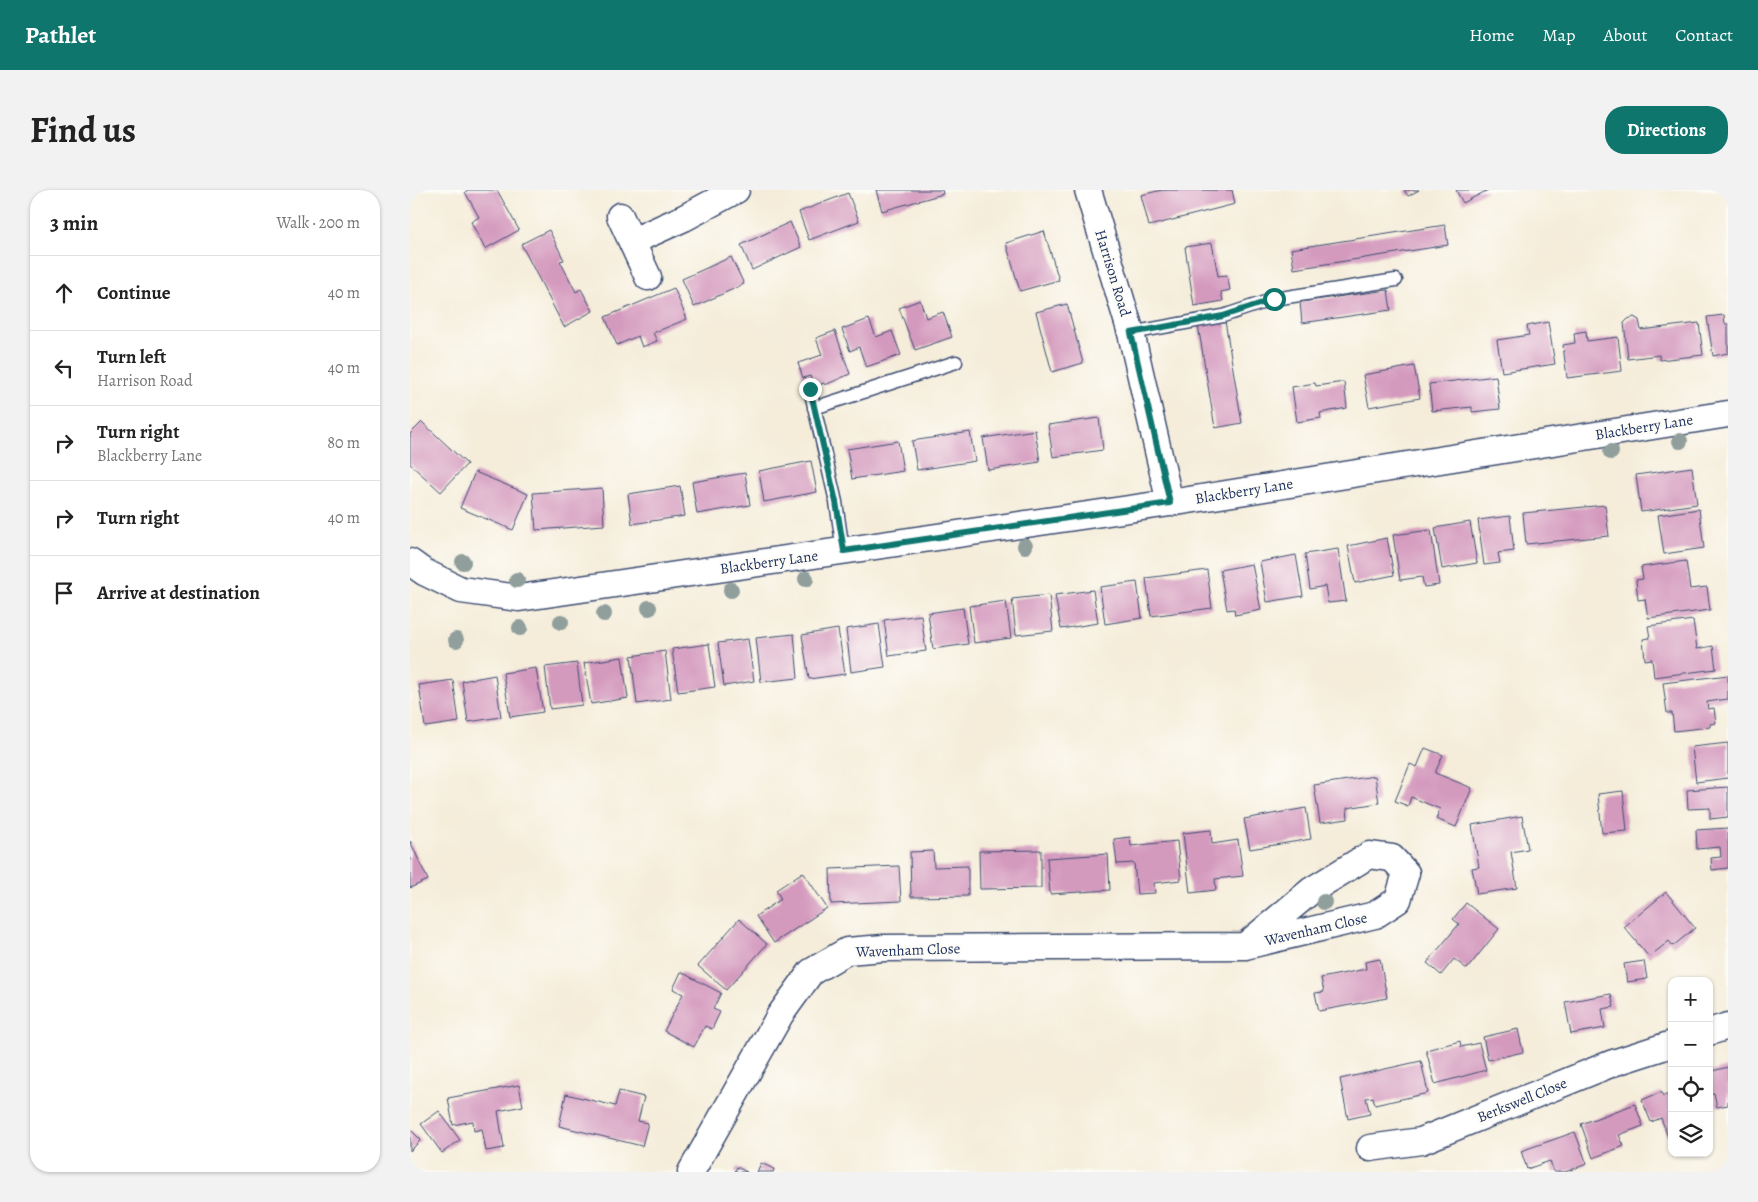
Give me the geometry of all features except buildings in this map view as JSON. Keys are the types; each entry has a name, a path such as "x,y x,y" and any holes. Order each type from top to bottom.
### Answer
{"street":[{"path":"633,241 684,218 736,190"},
{"name":"Harrison Road","path":"1088,190 1131,333 1170,503"},
{"path":"620,216 648,276"},
{"name":"Blackberry Lane","path":"410,562 424,572 461,590 519,598 1170,503 1728,414"},
{"name":"Wavenham Close","path":"691,1172 780,1015 812,972 846,951 884,948 1245,946 1375,915 1398,900 1406,873 1392,858 1369,855 1312,890 1245,946"},
{"path":"1713,1031 1728,1026"},
{"name":"Berkswell Close","path":"1370,1148 1421,1141 1613,1063 1668,1045"}],"lane":[{"path":"1131,333 1223,316 1274,299 1396,280"},
{"path":"814,408 956,362"},
{"path":"810,389 836,502 844,551"}],"route":[{"path":"810,389 836,502 844,551 1170,503 1131,333 1223,316 1274,299"}]}
